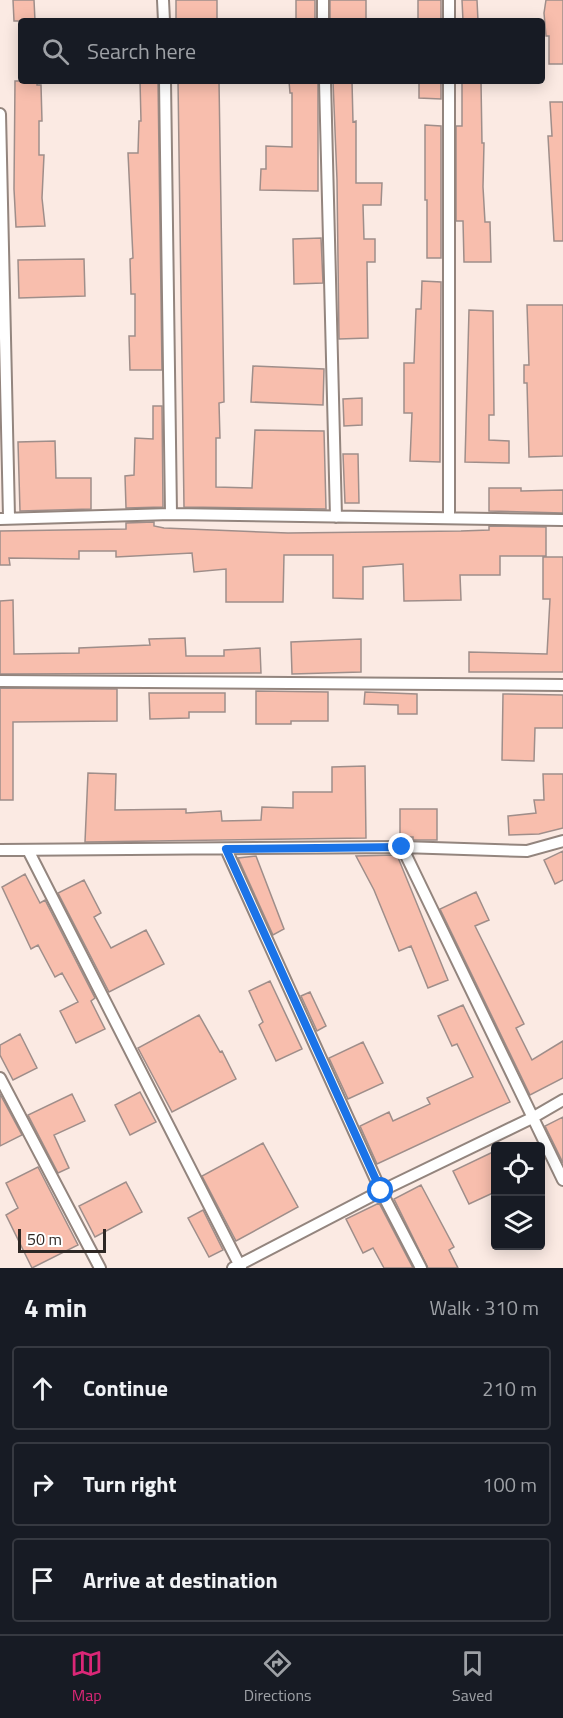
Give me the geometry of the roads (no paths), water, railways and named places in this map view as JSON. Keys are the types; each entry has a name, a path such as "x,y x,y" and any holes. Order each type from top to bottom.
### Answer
{"street":[{"path":"164,0 164,18"},
{"path":"323,0 323,18"},
{"path":"449,0 449,18"},
{"path":"165,84 171,514"},
{"path":"325,84 336,517"},
{"path":"449,84 450,518"},
{"path":"0,114 5,518 171,514 563,520"},
{"path":"0,681 563,685"},
{"path":"0,850 402,847 527,851 563,841"},
{"path":"402,847 563,1180"},
{"path":"226,849 381,1191 421,1268"},
{"path":"28,850 238,1267 381,1191 532,1118 563,1100"},
{"path":"0,1078 100,1268"}]}
